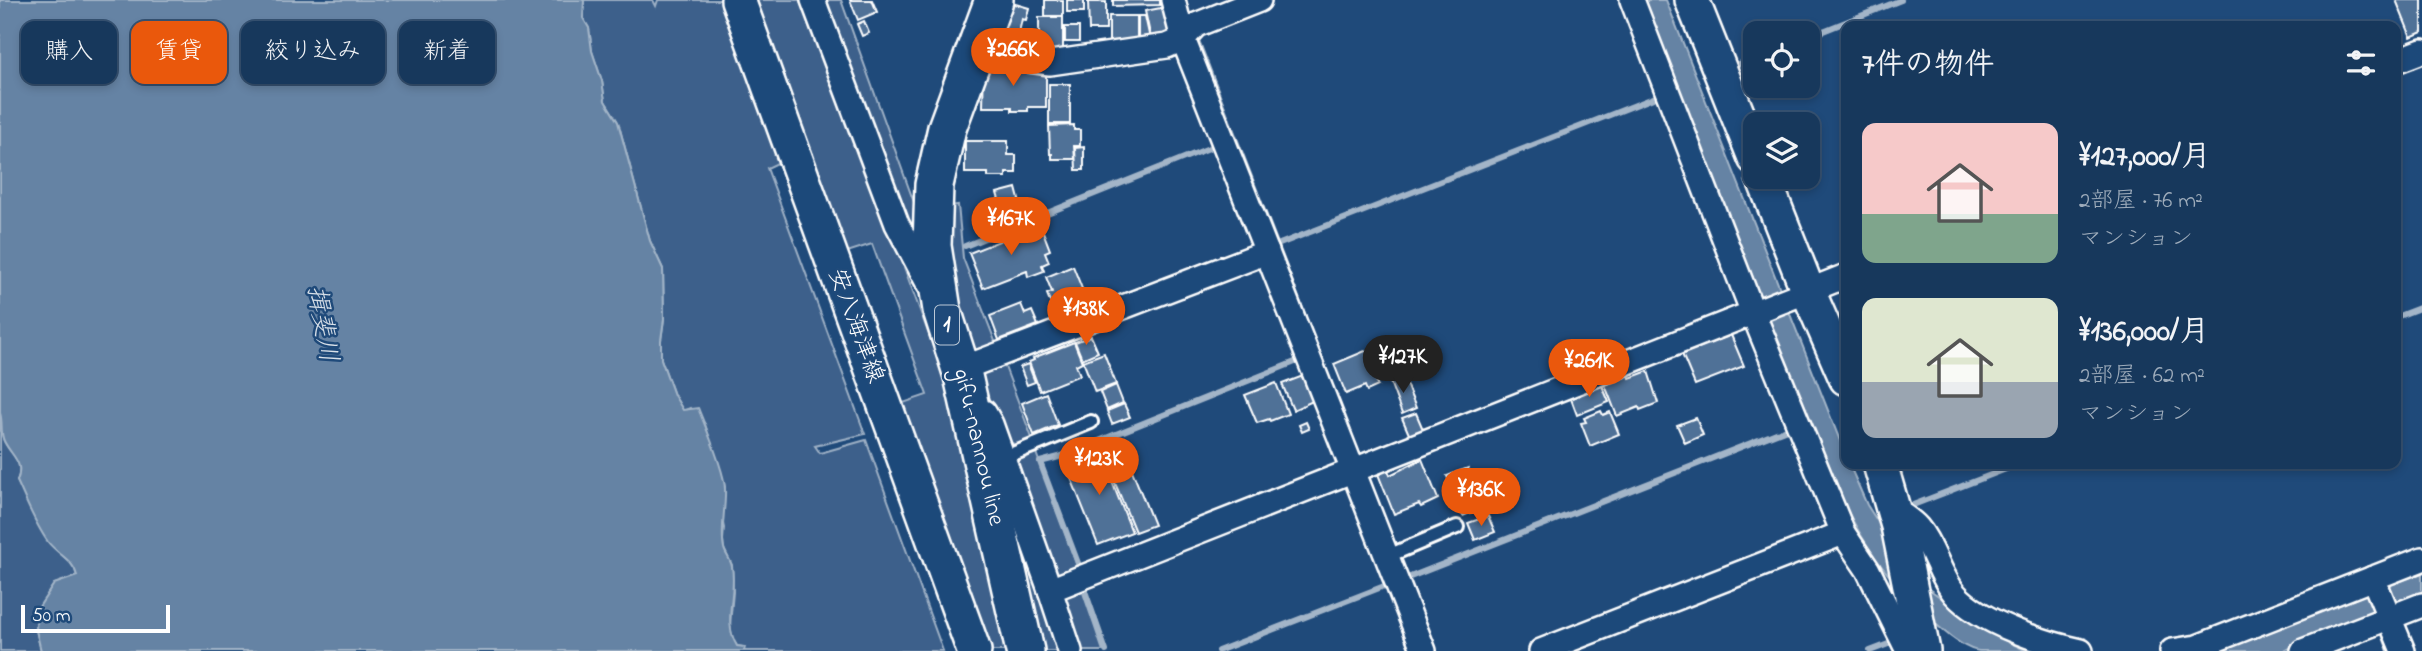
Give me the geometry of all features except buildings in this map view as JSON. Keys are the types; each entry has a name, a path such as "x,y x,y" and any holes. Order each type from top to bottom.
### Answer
{"main road":[{"name":"安八海津線","path":"738,0 974,651"},
{"name":"gifu-nannou line","path":"994,0 947,128 934,185 932,246 942,310 962,372 1025,651"},
{"path":"1692,0 1743,128"},
{"path":"1767,189 1803,293 1841,368"},
{"path":"1881,469 1895,517 1921,645"}],"street":[{"path":"813,0 897,224 942,310"},
{"path":"1173,0 1183,38 1424,651"},
{"path":"975,53 1050,63 1167,46 1183,38 1196,25 1259,0"},
{"path":"1632,0 1843,533 1921,645"},
{"path":"2401,59 2422,51"},
{"path":"1070,651 1051,590 991,425 962,372 1267,251"},
{"path":"1051,590 1841,278"},
{"path":"1895,517 1918,528 1954,593 1977,612 2025,635 2081,651"},
{"path":"1541,651 1843,533"},
{"path":"2172,651 2197,647 2375,583 2422,559"},
{"path":"2375,583 2403,651"},
{"path":"2303,651 2389,615 2422,605"}],"lane":[{"path":"1003,458 1091,422"},
{"path":"1388,556 1457,527"}],"shaded area":[{"path":"584,0 653,0 656,6 658,0 725,0 784,160 767,168 865,434 815,446 820,453 866,440 943,651 744,651 744,647 737,646 732,638 732,565 724,549 722,519 725,487 705,424 690,408 683,411 661,359 664,319 663,269 650,241 618,122 605,101 589,28 583,18"},
{"path":"749,0 806,0 966,436 1012,651 986,651 897,405 927,395 872,244 841,254"},
{"path":"821,0 841,0 921,222 911,227 903,221"},
{"path":"958,205 963,258 998,349 970,353 944,258 951,206"},
{"path":"1002,359 1032,438 1017,445 1003,440 981,377 987,366"},
{"path":"0,413 4,441 19,464 17,481 49,543 74,566 77,576 54,584 37,610 36,630 41,651 0,651"},
{"path":"994,447 1065,651 1036,651"},
{"path":"1035,450 1079,572 1062,579 1051,573 1012,468 1017,456"},
{"path":"1080,584 1103,651 1076,651 1059,602 1067,589"}],"water":[{"name":"揖斐川","path":"0,0 584,0 583,18 589,28 605,101 618,122 650,241 663,269 664,319 661,359 674,395 683,410 698,408 722,472 725,489 723,541 733,577 731,627 737,646 745,647 744,651 41,651 36,630 37,610 54,584 77,576 69,561 48,542 35,520 17,481 18,464 4,441 0,413"},
{"path":"1643,0 1666,0 1841,443 1841,469 1851,469 1867,505 1926,587 1992,634 2027,651 1979,651 1968,648 1938,626 1880,565 1838,493"},
{"path":"2422,573 2422,596 2283,651 2220,651"}],"waterway":[{"path":"1848,21 1901,0"},
{"path":"1820,32 1841,24"},
{"path":"1196,38 1304,316"},
{"path":"1734,66 1743,63"},
{"path":"1277,245 1661,95"},
{"path":"965,246 1214,146"},
{"path":"2401,315 2422,307"},
{"path":"1081,571 1040,462 1059,457 1300,360"},
{"path":"1403,575 1405,579 1792,427"},
{"path":"1913,505 2006,469"},
{"path":"1218,651 1387,585"},
{"path":"1085,591 1106,651"},
{"path":"2384,634 2390,651"},
{"path":"1870,651 1891,643"}]}
